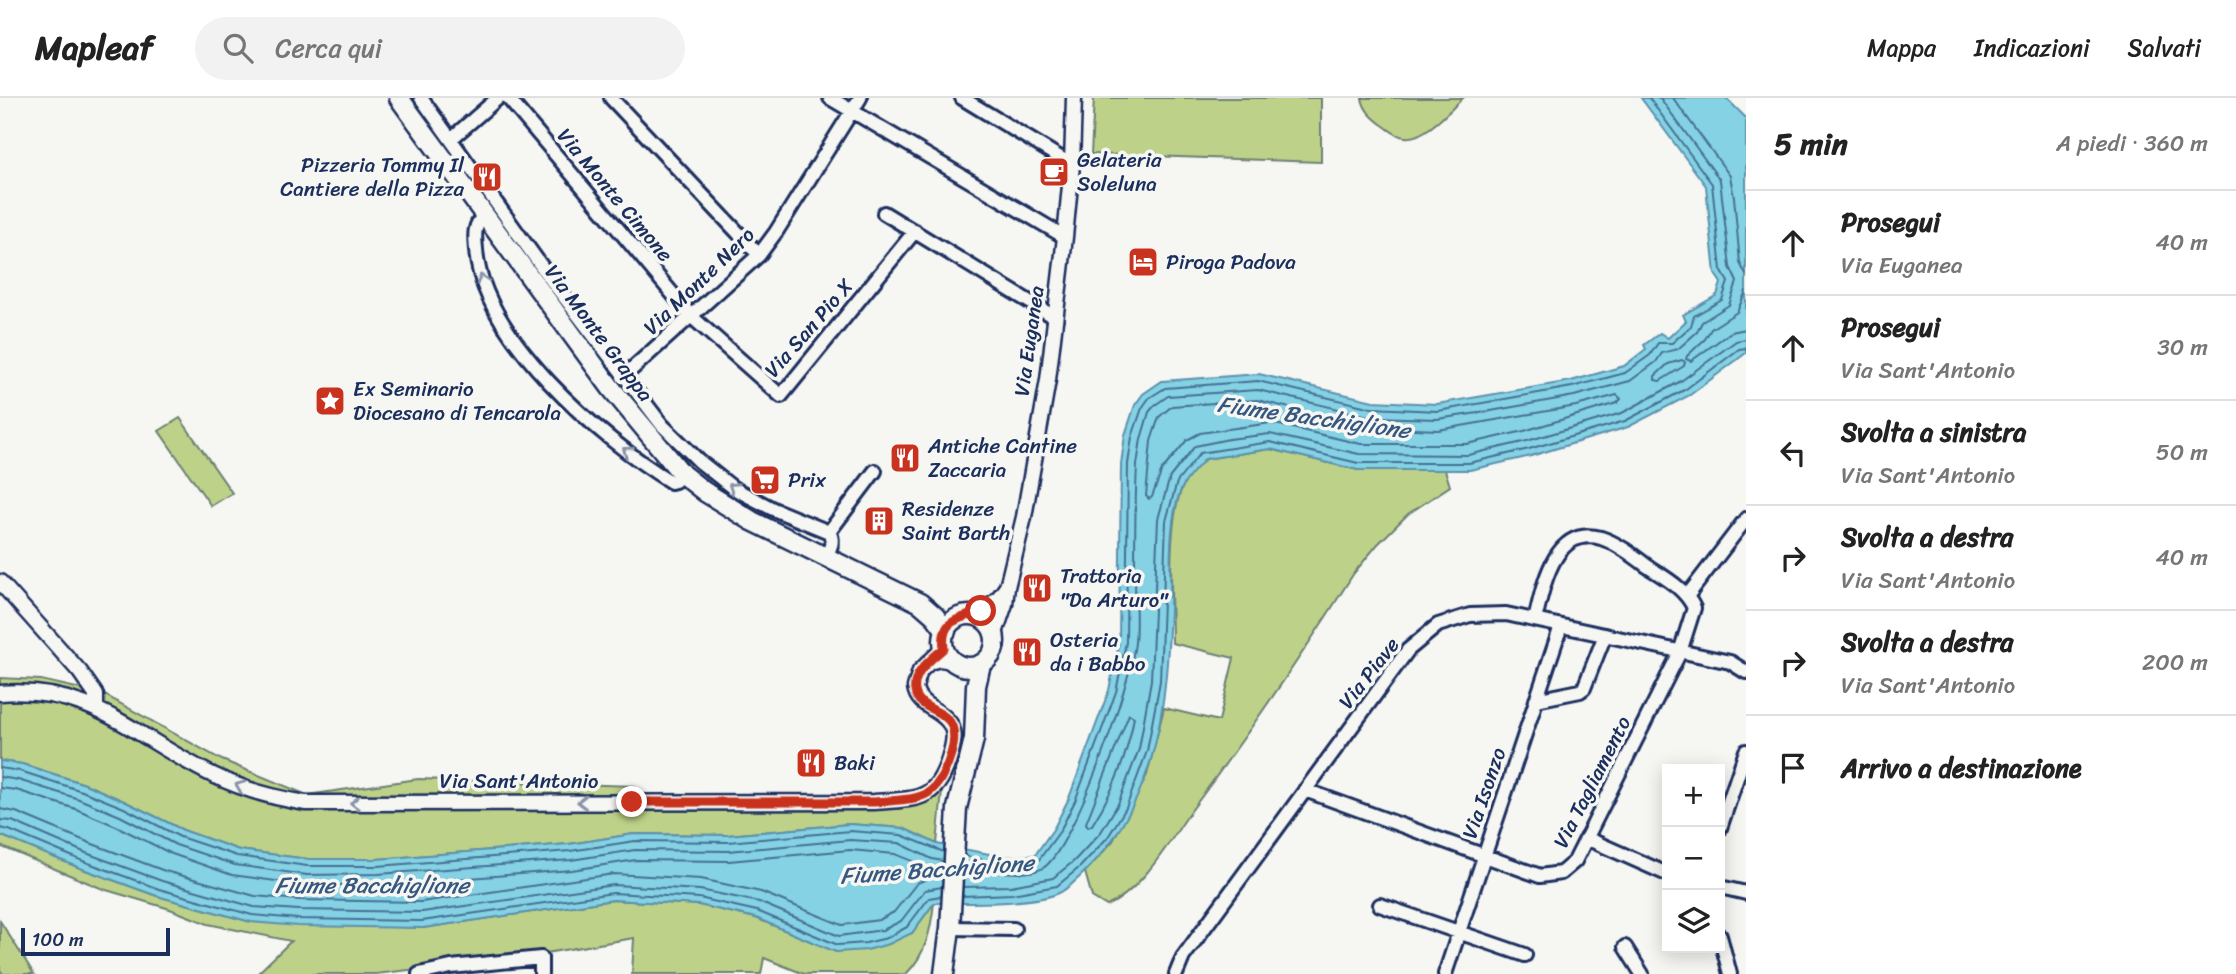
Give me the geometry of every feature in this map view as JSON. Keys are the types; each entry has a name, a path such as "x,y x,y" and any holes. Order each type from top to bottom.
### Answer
{"main road":[{"name":"Via Monte Grappa","path":"399,98 484,216 557,302 611,388 682,474 727,507 919,603 935,616 949,651"},
{"name":"Via Monte Grappa","path":"919,603 937,605 968,616"},
{"path":"981,664 968,667 949,651 953,621 968,616 986,622 994,636"},
{"name":"Via Euganea","path":"946,974 957,808 974,738 975,705 981,664 991,655 994,636"},
{"name":"Via Euganea","path":"949,651 975,705"}],"street":[{"name":"Via Monte Grappa","path":"421,98 483,183 557,302 662,425 699,461 733,488 829,532"},
{"path":"451,139 498,98"},
{"name":"Via Monte Cimone","path":"508,98 692,317"},
{"path":"611,98 759,255"},
{"path":"830,98 1065,237"},
{"name":"Via Monte Nero","path":"623,377 759,255 860,98"},
{"path":"962,98 1072,164"},
{"name":"Via Euganea","path":"994,636 1005,604 1024,517 1056,318 1072,164 1073,98"},
{"path":"468,195 483,183"},
{"path":"884,213 1056,318"},
{"name":"Via Monte Grappa","path":"484,216 478,220 475,236 480,272 498,314 523,352 563,396 611,440 671,482 682,474"},
{"name":"Via San Pio X","path":"692,317 781,396 915,231"},
{"path":"825,557 832,545 829,532 875,471"},
{"path":"1535,620 1546,575 1554,559 1566,546 1578,539 1601,538 1612,543 1688,595 1746,519"},
{"path":"807,548 816,528"},
{"path":"0,582 79,672 96,695 96,708"},
{"path":"968,616 989,608 1007,587"},
{"name":"Via Tagliamento","path":"1305,790 1540,876 1561,873 1575,861 1680,652 1694,608 1688,595"},
{"name":"Via Piave","path":"1176,974 1182,957 1408,650 1438,625 1469,615 1506,614 1730,662 1746,672"},
{"name":"Via Isonzo","path":"1445,974 1561,626"},
{"path":"1536,700 1584,688 1605,635"},
{"name":"Via Sant'Antonio","path":"0,693 35,694 67,699 96,708 213,775 279,799 306,803 874,802 916,798 931,792 945,774 954,735 950,723 920,701 916,695 916,679 928,662 949,651"},
{"path":"1720,827 1746,751"},
{"path":"1586,838 1662,872"},
{"path":"1725,888 1746,893"},
{"path":"1380,905 1525,955"},
{"path":"950,928 1014,929"},
{"path":"1625,947 1642,974"},
{"path":"1724,953 1730,974"},
{"path":"419,974 450,967 541,958 541,974"}],"green space":[{"path":"1094,98 1321,98 1321,162 1091,154"},
{"path":"1362,98 1463,98 1428,129 1412,137 1405,137 1395,134 1375,119"},
{"path":"180,418 232,493 211,506 159,431"},
{"path":"1270,449 1358,470 1445,470 1450,486 1408,514 1354,573 1275,694 1154,864 1132,889 1107,906 1092,897 1085,872 1113,841 1147,775 1164,708 1219,721 1234,658 1172,643 1171,562 1178,499 1186,481 1205,459"},
{"path":"0,678 41,680 103,694 222,760 307,795 418,779 635,786 632,802 791,803 896,808 923,803 942,791 937,844 903,828 849,824 728,835 634,834 569,844 377,859 308,859 239,850 183,830 85,784 22,764 0,761"},
{"path":"0,835 157,896 251,922 423,928 613,900 699,905 756,918 836,952 912,933 934,903 926,941 918,959 906,974 804,974 764,958 761,974 632,974 634,938 540,954 376,974 257,974 291,941 208,924 170,909 103,889 0,846"},
{"path":"0,921 34,974 3,974 0,970"}],"water":[{"name":"Fiume Bacchiglione","path":"1641,98 1726,98 1746,118 1746,353 1690,395 1628,427 1531,456 1470,470 1358,470 1270,449 1205,459 1184,484 1172,527 1166,677 1156,742 1146,774 1134,804 1117,833 1088,869 1061,892 1018,901 934,903 912,933 889,944 867,950 836,952 756,918 699,905 613,900 423,928 298,926 251,922 157,896 0,835 0,761 22,764 85,784 183,830 239,850 308,859 377,859 569,844 634,834 728,835 849,824 903,828 937,844 1005,857 1035,855 1054,828 1069,798 1109,690 1119,642 1121,464 1125,435 1135,405 1143,394 1162,381 1259,374 1373,401 1437,404 1571,381 1624,366 1646,349 1644,345 1660,333 1668,338 1686,321 1683,315 1717,295 1721,283 1715,274 1706,186"}],"place":[{"name":"Gelateria Soleluna","path":"1054,172"},
{"name":"Pizzeria Tommy Il Cantiere della Pizza","path":"487,177"},
{"name":"Piroga Padova","path":"1143,262"},
{"name":"Ex Seminario Diocesano di Tencarola","path":"330,401"},
{"name":"Antiche Cantine Zaccaria","path":"905,458"},
{"name":"Prix","path":"765,480"},
{"name":"Residenze Saint Barth","path":"879,521"},
{"name":"Trattoria \"Da Arturo\"","path":"1037,588"},
{"name":"Osteria da i Babbo","path":"1027,652"},
{"name":"Baki","path":"811,763"}],"route":[{"path":"632,802 874,802 906,800 931,792 945,774 954,735 950,723 943,716 920,701 916,695 916,679 925,665 944,648 944,636 949,625 958,618 981,611"}]}
